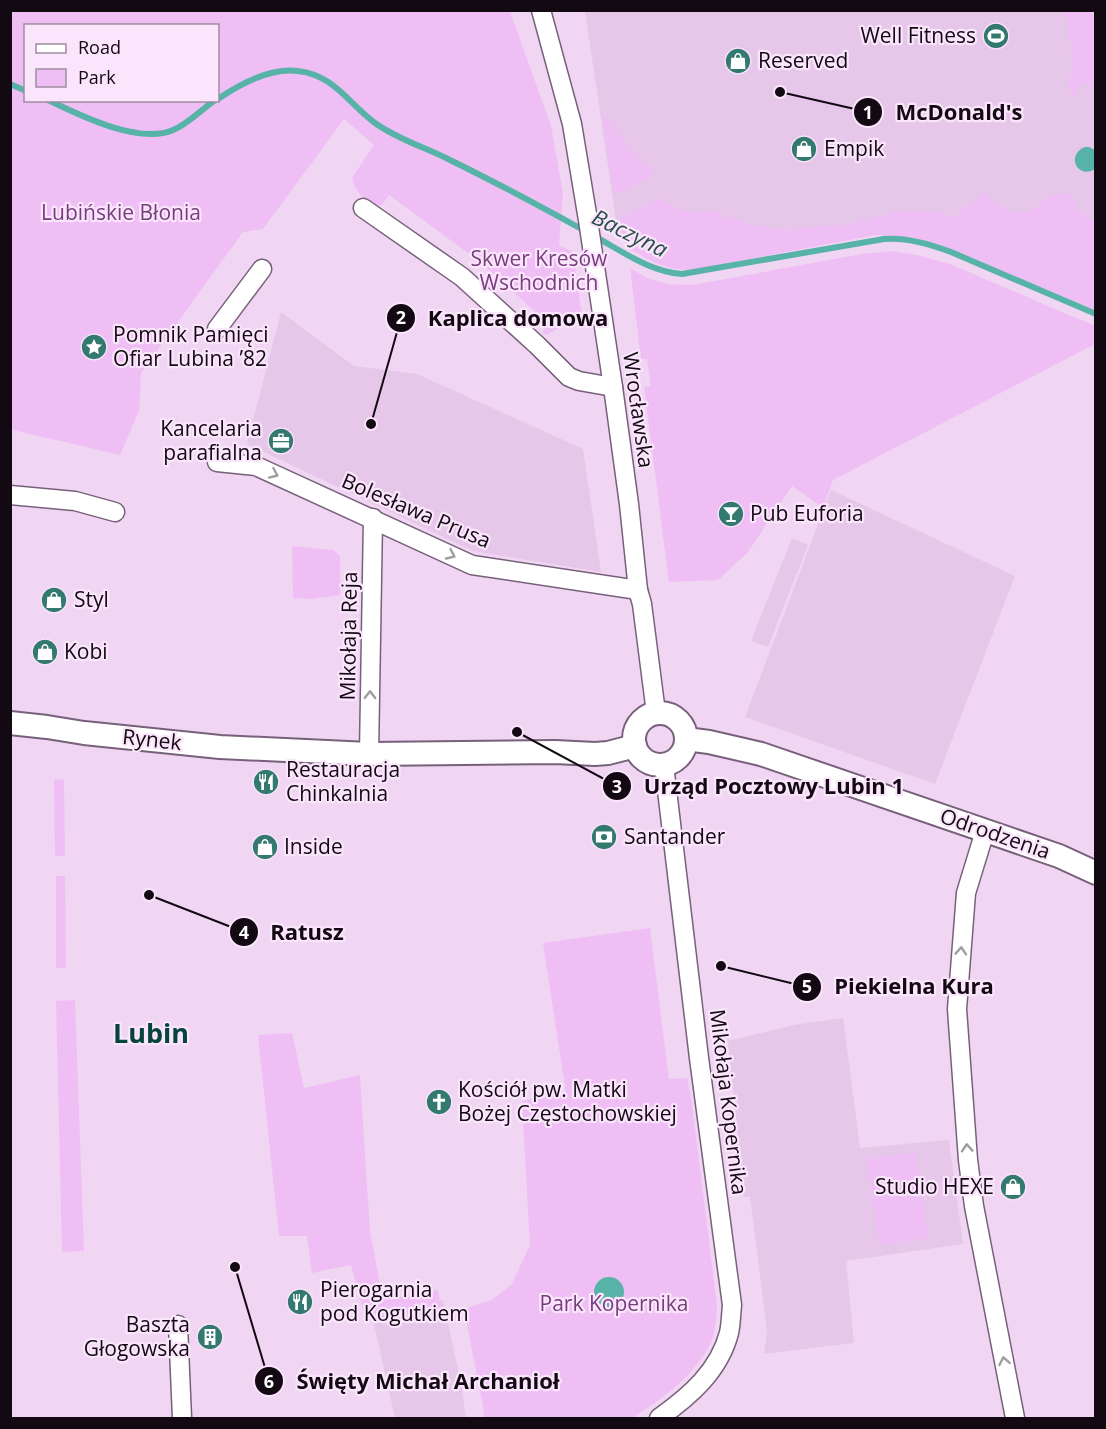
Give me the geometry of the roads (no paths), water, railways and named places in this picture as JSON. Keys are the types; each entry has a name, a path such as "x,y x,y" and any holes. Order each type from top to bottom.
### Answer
{"street":[{"name":"Wrocławska","path":"541,10 572,124 588,220 613,387 656,713"},
{"path":"363,208 462,277 569,377 613,387"},
{"path":"217,329 262,269"},
{"name":"Bolesława Prusa","path":"217,462 256,466 472,565 638,590"},
{"path":"10,495 75,501 115,512"},
{"name":"Mikołaja Reja","path":"369,754 373,518"},
{"path":"665,713 674,716 680,723 686,739 680,755 674,761 664,765 650,763 642,758 637,752 634,735 636,727 648,715 665,713"},
{"name":"Rynek","path":"10,723 220,747 369,754"},
{"name":"Odrodzenia","path":"686,739 761,754 1059,856 1095,873"},
{"path":"369,754 555,752 595,754 635,746"},
{"name":"Mikołaja Kopernika","path":"659,1419 688,1396 711,1372 729,1335 732,1305 699,1058 664,765"},
{"path":"985,831 966,893 957,1010 968,1160 974,1206 1015,1419"},
{"path":"178,1325 182,1419"}],"waterway":[{"name":"Baczyna","path":"219,98 246,82 266,74 287,70 311,74 331,84 383,129 483,176 585,231"},
{"name":"Baczyna","path":"10,84 24,90"},
{"name":"Baczyna","path":"52,102 109,126 143,134 159,134 173,130 189,121 213,102"},
{"name":"Baczyna","path":"594,236 647,265 682,274 884,239 910,240 951,252 1096,314"}],"place":[{"name":"Well Fitness","path":"996,36"},
{"name":"Reserved","path":"738,61"},
{"name":"McDonald's","path":"780,92"},
{"name":"Empik","path":"804,149"},
{"name":"Pomnik Pamięci Ofiar Lubina ’82","path":"94,347"},
{"name":"Kaplica domowa","path":"371,424"},
{"name":"Kancelaria parafialna","path":"281,441"},
{"name":"Pub Euforia","path":"731,514"},
{"name":"Styl","path":"54,600"},
{"name":"Kobi","path":"45,652"},
{"name":"Urząd Pocztowy Lubin 1","path":"517,732"},
{"name":"Restauracja Chinkalnia","path":"266,782"},
{"name":"Santander","path":"604,837"},
{"name":"Inside","path":"265,847"},
{"name":"Ratusz","path":"149,895"},
{"name":"Piekielna Kura","path":"721,966"},
{"name":"Kościół pw. Matki Bożej Częstochowskiej","path":"439,1102"},
{"name":"Studio HEXE","path":"1013,1187"},
{"name":"Święty Michał Archanioł","path":"235,1267"},
{"name":"Pierogarnia pod Kogutkiem","path":"300,1302"},
{"name":"Baszta Głogowska","path":"210,1337"}],"district":[{"name":"Lubin","path":"151,1034"}],"park label":[{"name":"Lubińskie Błonia","path":"121,213"},
{"name":"Skwer Kresów Wschodnich","path":"539,271"},
{"name":"Park Kopernika","path":"614,1304"}]}
